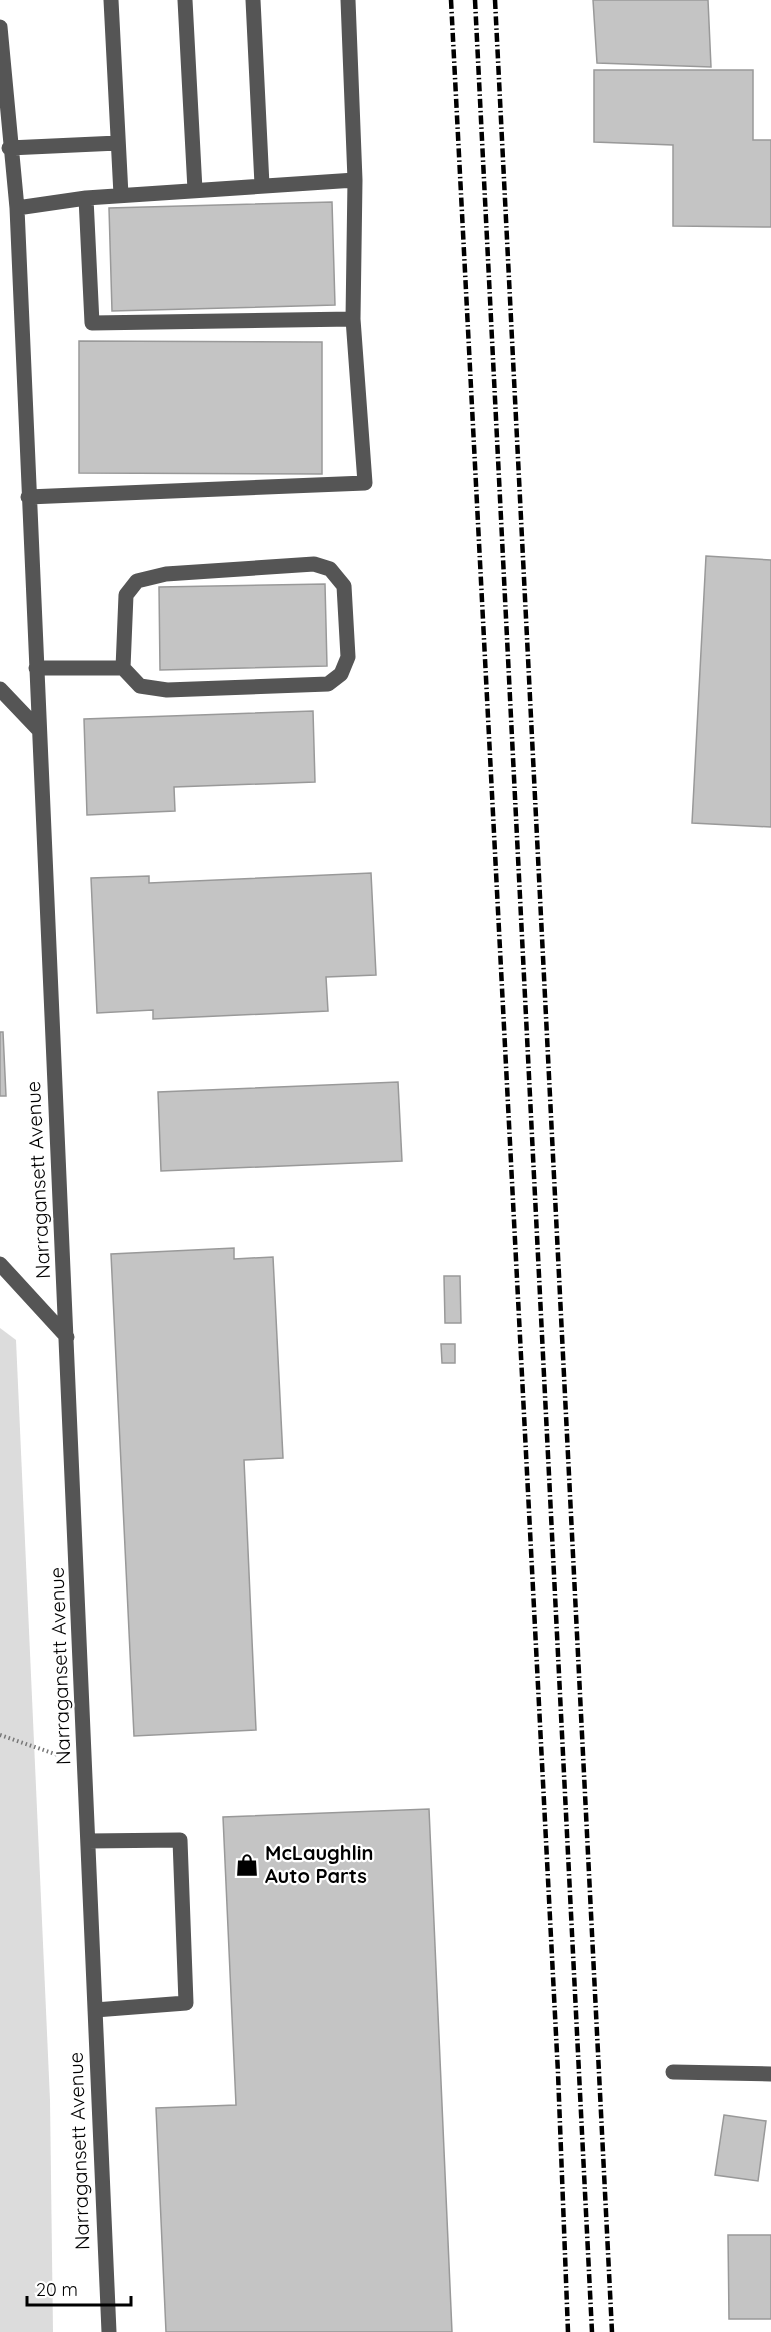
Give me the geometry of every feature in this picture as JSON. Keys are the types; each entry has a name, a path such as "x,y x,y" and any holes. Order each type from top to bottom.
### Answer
{"street":[{"path":"111,0 121,195"},
{"path":"185,0 195,190"},
{"path":"253,0 262,185"},
{"path":"28,497 365,483 353,319 355,180 348,0"},
{"name":"Narragansett Avenue","path":"0,27 16,208 109,2332"},
{"path":"9,148 118,143"},
{"path":"16,208 121,195 355,180"},
{"path":"86,198 92,322 353,319"},
{"path":"36,668 123,668 140,686 167,690 328,684 341,674 348,657 345,585 330,569 314,564 166,574 137,581 126,595 123,668"},
{"path":"0,689 39,730"},
{"path":"0,1264 67,1337"},
{"path":"88,1841 180,1840 186,2003 95,2010"},
{"path":"672,2072 771,2074"}],"path":[{"path":"0,1735 84,1763"}],"shaded area":[{"path":"0,1328 16,1340 50,2100 53,2332 0,2332"}],"building":[{"path":"593,0 708,0 711,67 597,63"},
{"path":"594,70 753,70 753,140 771,140 771,227 673,226 673,145 594,142"},
{"path":"332,202 335,305 112,311 109,208"},
{"path":"79,341 322,342 322,474 79,473"},
{"path":"706,556 771,560 771,827 692,823"},
{"path":"325,584 327,666 160,670 159,587"},
{"path":"313,711 315,782 174,787 175,811 87,815 84,719"},
{"path":"371,873 376,975 326,977 328,1011 153,1019 153,1010 97,1013 91,878 149,876 149,883"},
{"path":"0,1032 3,1032 6,1096 0,1096"},
{"path":"398,1082 402,1161 161,1171 158,1092"},
{"path":"234,1248 234,1259 273,1257 283,1458 244,1460 256,1730 134,1736 111,1254"},
{"path":"444,1276 460,1276 461,1323 445,1323"},
{"path":"441,1344 455,1344 455,1363 442,1363"},
{"path":"429,1809 452,2332 166,2332 156,2108 236,2105 223,1817"},
{"path":"724,2115 766,2121 758,2181 715,2175"},
{"path":"728,2235 771,2235 771,2319 729,2319"}],"railway":[{"path":"451,0 558,2073 568,2332"},
{"path":"475,0 592,2332"},
{"path":"495,0 612,2332"}],"place":[{"name":"McLaughlin Auto Parts","path":"247,1865"}]}
